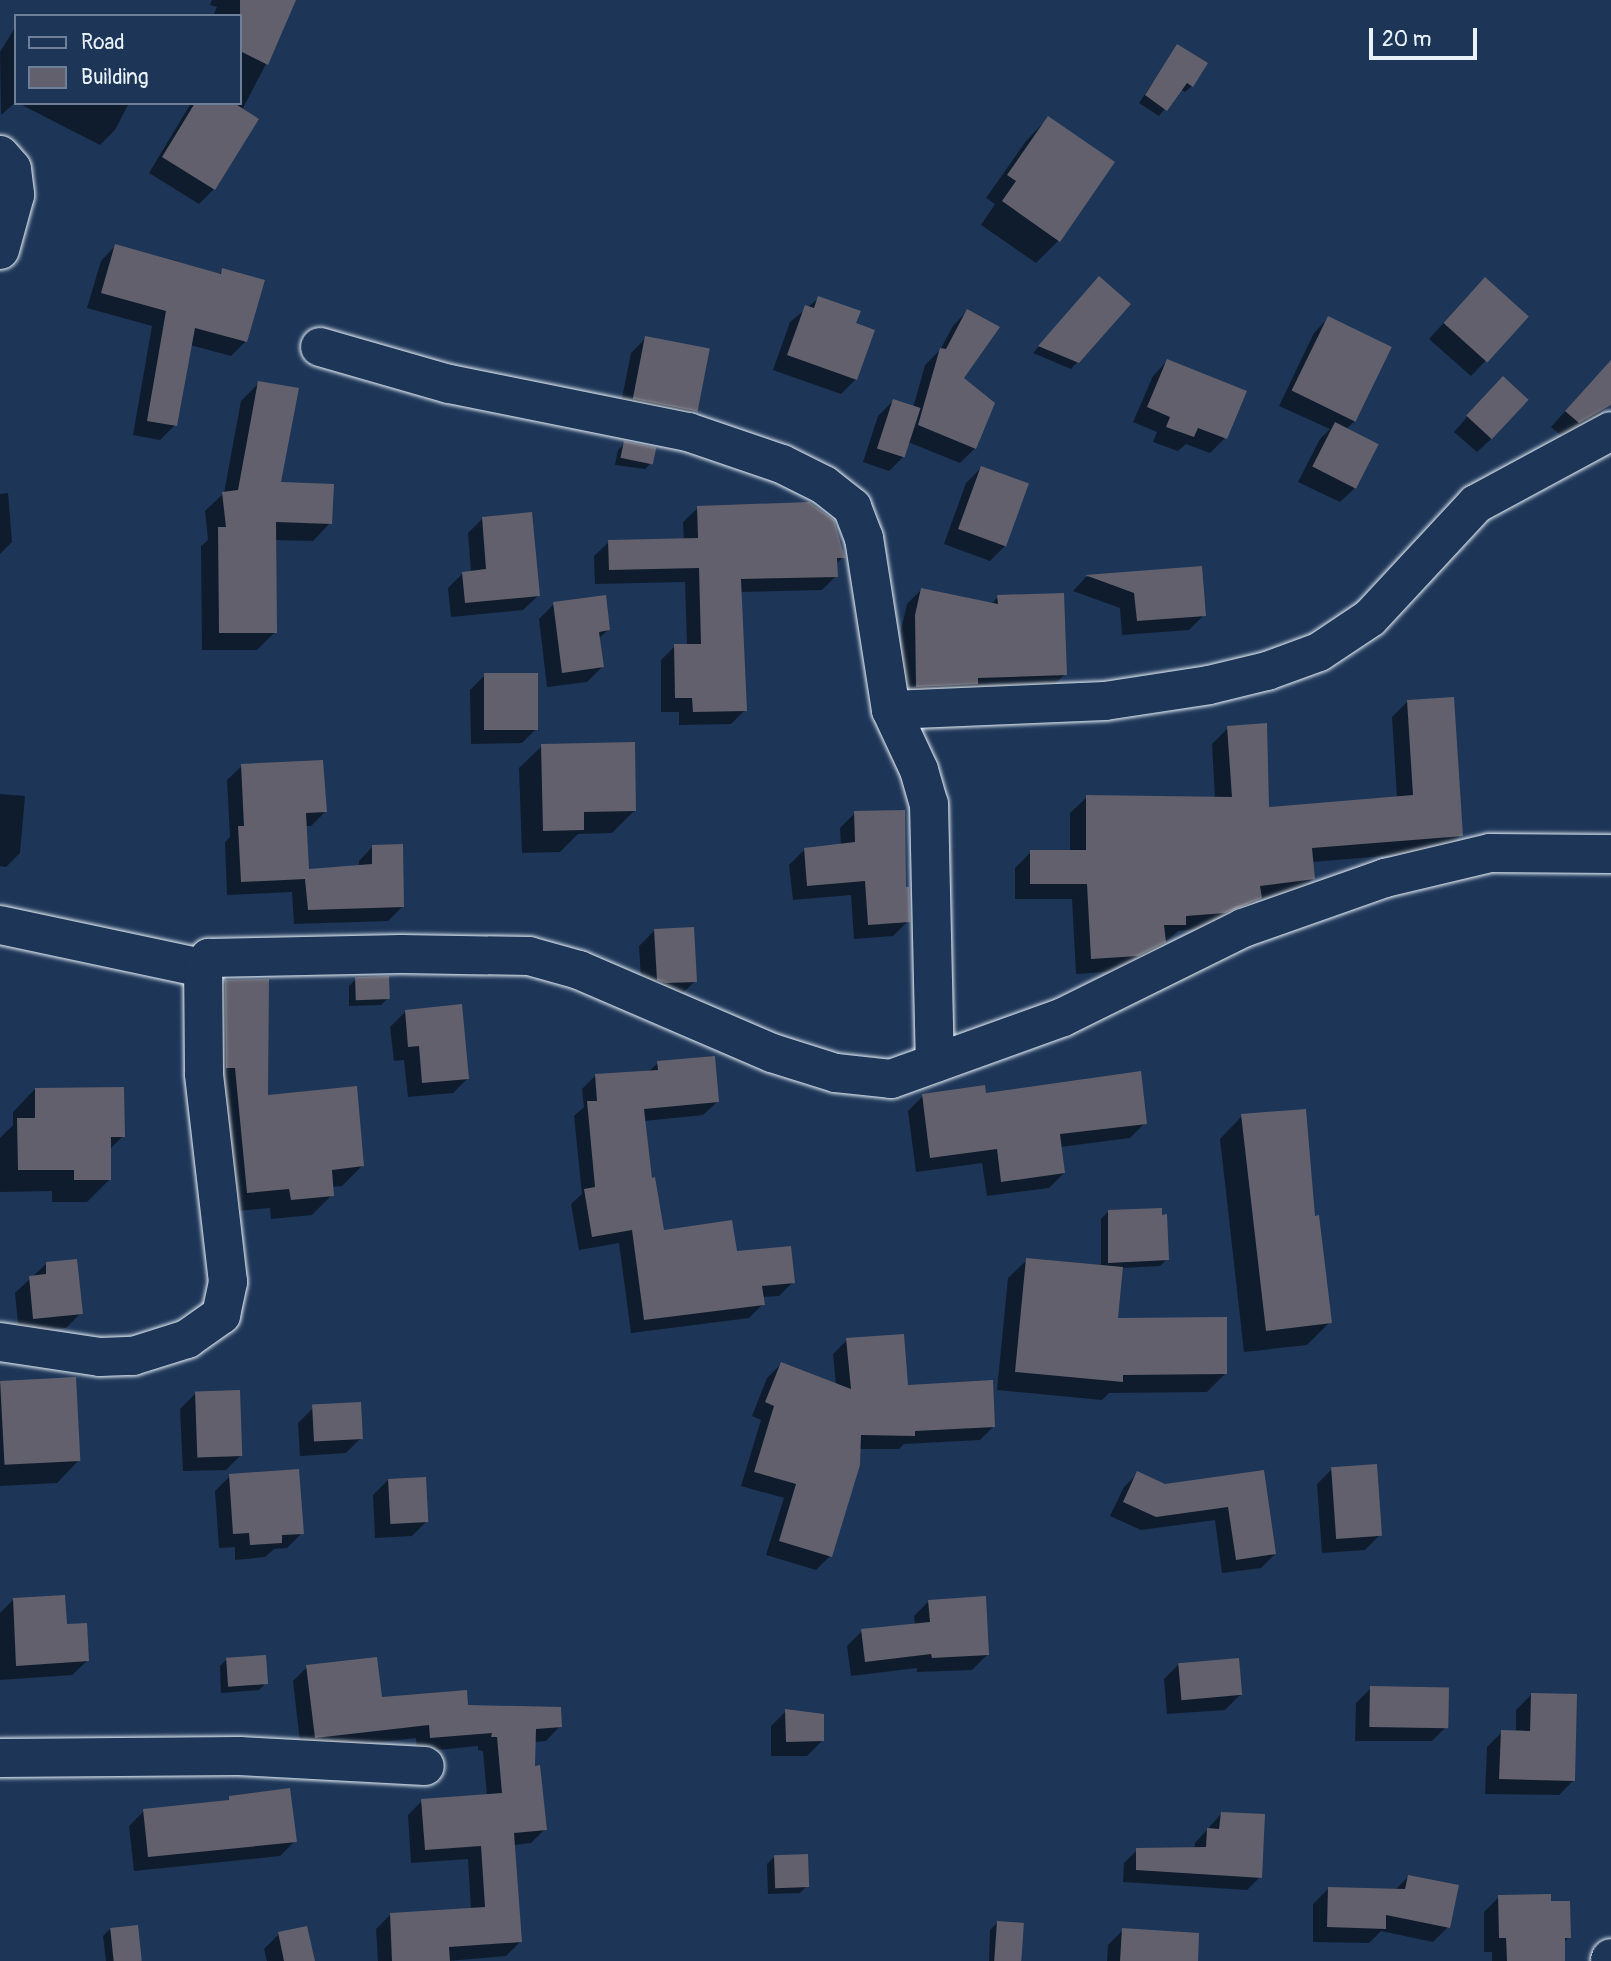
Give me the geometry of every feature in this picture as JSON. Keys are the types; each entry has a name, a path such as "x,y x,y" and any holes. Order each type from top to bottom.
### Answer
{"street":[{"path":"0,155 12,169 15,195 0,250"},
{"path":"320,346 449,384 688,432 782,464 824,485 852,507 864,538 891,710 919,770 929,804 934,1063"},
{"path":"891,710 1105,701 1209,685 1267,671 1318,652 1370,618 1476,504 1611,431"},
{"path":"0,1342 100,1357 133,1356 187,1339 221,1315 228,1282 204,1073 203,968 209,958 401,954 529,956 579,970 772,1053 836,1073 891,1079 1063,1017 1244,928 1385,878 1490,853 1611,854"},
{"path":"0,925 203,968"},
{"path":"0,1758 239,1756 425,1766"}],"building":[{"path":"240,0 296,0 268,65 242,52"},
{"path":"1177,44 1208,63 1193,87 1187,83 1167,111 1145,95"},
{"path":"194,105 237,105 259,119 215,190 162,157"},
{"path":"1048,116 1115,162 1060,242 1002,201 1016,181 1007,175"},
{"path":"115,244 221,274 222,268 265,280 247,342 195,328 177,426 147,421 166,311 101,293"},
{"path":"1099,276 1131,304 1079,363 1038,346"},
{"path":"1485,277 1529,316 1487,363 1444,323"},
{"path":"818,296 861,311 856,323 875,330 857,380 787,355 805,305 814,308"},
{"path":"967,309 1000,327 964,378 995,403 976,449 918,425 940,348 946,349"},
{"path":"1328,316 1392,347 1355,422 1292,391"},
{"path":"645,336 710,349 698,411 633,399"},
{"path":"1167,359 1247,391 1227,439 1198,428 1194,437 1166,427 1170,417 1147,407"},
{"path":"1611,360 1611,405 1579,423 1565,411"},
{"path":"1503,376 1529,400 1492,439 1466,415"},
{"path":"258,381 299,388 281,482 334,484 332,524 276,522 277,633 219,633 218,527 226,527 222,492 238,490"},
{"path":"893,399 921,408 905,457 877,448"},
{"path":"1335,422 1379,444 1356,489 1312,467"},
{"path":"624,441 656,448 653,464 620,458"},
{"path":"981,466 1029,483 1006,546 958,529"},
{"path":"809,502 834,520 845,558 837,558 838,577 741,579 747,711 693,712 692,698 675,698 674,644 701,644 699,568 609,570 608,540 698,538 697,506"},
{"path":"532,512 540,596 465,603 462,572 486,569 482,517"},
{"path":"1202,566 1206,616 1137,621 1134,593 1085,575"},
{"path":"921,588 998,604 997,595 1064,593 1067,675 978,678 978,684 916,687 915,615"},
{"path":"606,595 610,630 599,632 604,667 562,673 553,602"},
{"path":"484,673 538,673 538,730 484,730"},
{"path":"1454,697 1463,836 1312,848 1315,879 1260,886 1262,898 1225,913 1186,916 1186,925 1164,925 1166,942 1138,956 1091,959 1087,884 1030,884 1030,850 1086,850 1086,795 1232,797 1227,726 1267,723 1269,807 1413,795 1407,700"},
{"path":"635,742 636,811 584,812 584,830 543,831 541,744"},
{"path":"323,760 327,812 306,813 309,869 372,864 372,845 403,844 404,907 308,910 305,879 241,882 238,826 244,826 241,764"},
{"path":"905,810 906,887 909,887 910,922 868,925 865,881 807,886 804,848 855,842 854,811"},
{"path":"694,927 697,982 666,983 657,980 654,929"},
{"path":"389,976 390,999 356,1000 355,977"},
{"path":"269,979 268,1095 357,1086 364,1166 332,1170 334,1196 291,1200 289,1189 247,1193 235,1068 226,1068 225,980"},
{"path":"462,1004 469,1079 422,1083 419,1046 408,1047 405,1010"},
{"path":"715,1056 719,1102 644,1109 652,1178 655,1177 664,1230 732,1220 737,1251 791,1246 795,1283 762,1286 765,1305 644,1320 632,1230 592,1237 584,1189 595,1187 587,1101 597,1101 595,1074 658,1070 657,1061"},
{"path":"1141,1071 1147,1124 1060,1134 1065,1173 1001,1182 997,1149 930,1158 922,1094 985,1085 986,1093"},
{"path":"124,1087 125,1137 111,1137 111,1180 74,1180 74,1170 18,1170 17,1118 35,1118 35,1088"},
{"path":"1306,1109 1315,1216 1319,1215 1332,1323 1266,1331 1241,1114"},
{"path":"1162,1208 1162,1215 1167,1214 1169,1260 1108,1263 1108,1210"},
{"path":"1026,1258 1123,1267 1118,1318 1227,1317 1227,1374 1123,1375 1123,1382 1015,1372"},
{"path":"77,1259 83,1314 33,1319 29,1276 46,1274 46,1262"},
{"path":"904,1334 908,1385 993,1380 995,1427 915,1431 915,1436 861,1435 860,1465 832,1557 779,1541 796,1484 754,1472 774,1406 765,1402 781,1362 851,1389 846,1338"},
{"path":"76,1377 80,1461 5,1465 0,1381"},
{"path":"240,1390 242,1456 197,1458 195,1392"},
{"path":"361,1402 363,1439 314,1442 312,1405"},
{"path":"1377,1464 1382,1536 1336,1539 1331,1467"},
{"path":"299,1469 304,1534 282,1535 282,1543 250,1545 249,1533 233,1534 229,1474"},
{"path":"1264,1470 1276,1554 1236,1560 1228,1507 1156,1517 1123,1502 1137,1471 1165,1484"},
{"path":"426,1477 428,1522 390,1524 388,1479"},
{"path":"65,1595 67,1624 87,1623 89,1661 16,1666 13,1598"},
{"path":"986,1596 989,1655 932,1658 931,1654 865,1662 861,1629 930,1622 928,1600"},
{"path":"266,1655 268,1684 228,1687 226,1658"},
{"path":"377,1657 382,1697 467,1690 468,1705 561,1707 562,1727 536,1729 535,1766 540,1765 547,1830 514,1833 522,1942 449,1947 450,1961 392,1961 390,1913 485,1907 481,1846 425,1850 421,1799 502,1793 497,1737 491,1737 492,1733 430,1738 429,1725 315,1738 306,1665"},
{"path":"1239,1658 1242,1695 1181,1700 1178,1663"},
{"path":"1370,1686 1449,1687 1448,1728 1369,1727"},
{"path":"1531,1693 1577,1694 1575,1781 1499,1779 1501,1730 1530,1731"},
{"path":"785,1709 824,1714 824,1741 786,1742"},
{"path":"290,1788 297,1842 148,1857 143,1809 229,1800 229,1796"},
{"path":"1221,1812 1265,1814 1262,1878 1136,1870 1136,1848 1206,1847 1207,1828 1219,1829"},
{"path":"808,1854 809,1887 775,1888 774,1855"},
{"path":"1408,1875 1459,1885 1450,1928 1386,1915 1386,1929 1327,1927 1328,1887 1405,1889"},
{"path":"1551,1894 1551,1901 1570,1901 1571,1938 1565,1938 1565,1961 1507,1961 1506,1938 1499,1938 1498,1895"},
{"path":"997,1921 1024,1923 1021,1961 994,1961"},
{"path":"138,1925 142,1961 114,1961 110,1928"},
{"path":"307,1926 315,1961 284,1961 278,1932"},
{"path":"1122,1928 1199,1933 1198,1961 1120,1961"}]}
